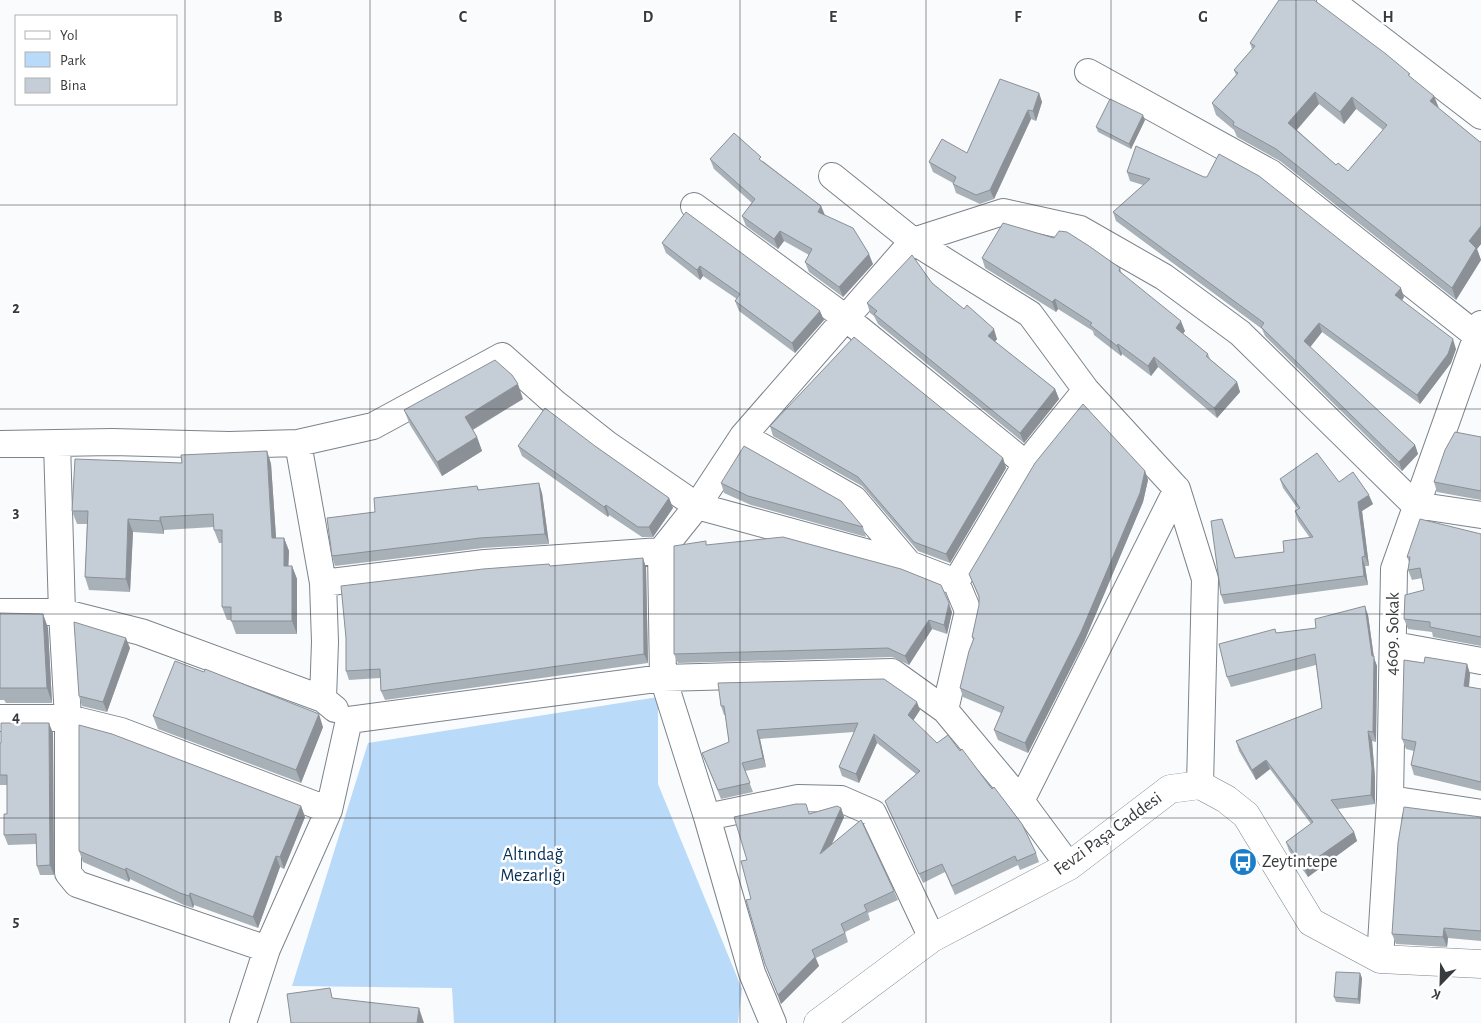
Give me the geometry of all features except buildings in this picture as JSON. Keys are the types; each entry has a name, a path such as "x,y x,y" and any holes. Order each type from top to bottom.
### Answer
{"street":[{"path":"1330,0 1481,116"},
{"path":"1088,72 1271,173 1479,331"},
{"path":"832,176 913,241 1030,314 1086,390 1177,489 1205,579 1200,785 1226,799 1246,815 1311,922 1380,959 1481,964"},
{"path":"694,206 847,319 1026,464"},
{"path":"773,1023 752,973 664,678 661,551 697,506 743,436 847,319 913,241 1003,212 1080,229 1164,277 1240,333 1415,505 1481,515"},
{"name":"4609. Sokak","path":"1380,959 1390,799 1394,569 1415,505 1479,331"},
{"path":"0,444 229,445 298,443 373,426 502,356 555,403 607,444 697,506 909,564 956,582 968,611 945,710"},
{"path":"956,582 1026,464 1086,390"},
{"path":"743,436 854,499 909,564"},
{"path":"57,443 62,612 68,718 68,873 77,884 266,949"},
{"path":"298,443 323,583 325,642 323,700"},
{"path":"1021,802 1177,489"},
{"path":"323,583 485,562 661,551"},
{"path":"0,612 62,612 141,632 323,700 349,720 664,678 892,672 945,710 1021,802 1069,866"},
{"path":"1394,645 1481,661"},
{"path":"0,718 68,718 121,731 329,810"},
{"path":"243,1023 266,949 329,810 349,720"},
{"name":"Fevzi Paşa Caddesi","path":"818,1023 932,938 1069,866 1170,789 1200,785"},
{"path":"707,817 798,798 841,800 873,813 932,938"},
{"path":"1390,799 1481,813"}],"green space":[{"name":"Altındağ Mezarlığı","path":"658,697 658,784 742,989 738,1023 454,1023 452,988 292,986 368,743"}],"place":[{"name":"Zeytintepe","path":"1243,862"}]}
